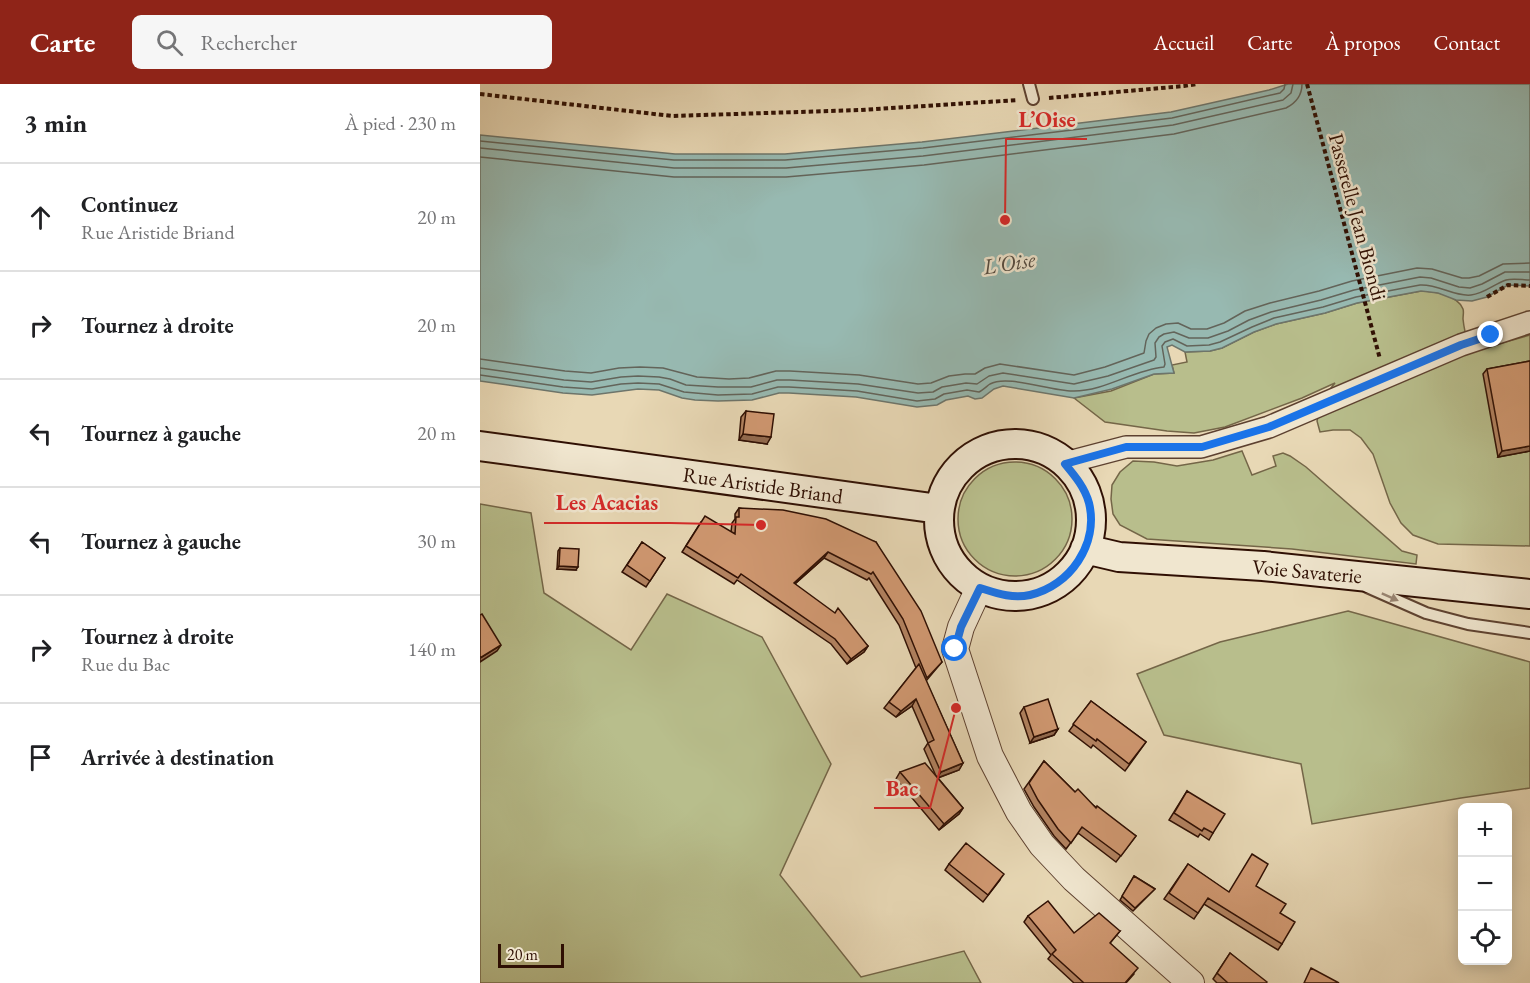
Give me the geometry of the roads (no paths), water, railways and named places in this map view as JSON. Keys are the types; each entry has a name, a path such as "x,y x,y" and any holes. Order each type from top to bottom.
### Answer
{"main road":[{"path":"1023,445 1046,451 1065,464 1080,482 1089,503 1091,526 1085,549 1072,571 1052,586 1029,595 1004,596 980,588 961,574 947,555 940,533 939,509 946,487 959,468 978,453 1000,446 1023,445"},
{"name":"Rue Aristide Briand","path":"480,446 939,509"},
{"name":"Voie Savaterie","path":"1085,549 1119,557 1263,566 1530,594"}],"street":[{"path":"1065,464 1126,447 1202,447 1269,427 1461,345 1530,322"},
{"path":"980,588 961,627 955,649 990,756 1019,812 1042,845 1074,879 1191,983"}],"lane":[{"path":"1029,84 1033,99"},
{"path":"1336,574 1426,614 1468,624 1530,633"}],"water":[{"name":"L'Oise","path":"1288,84 1530,84 1530,286 1508,285 1487,297 1472,301 1456,300 1438,293 1421,291 1357,303 1276,324 1210,351 1185,352 1172,345 1167,347 1174,373 1154,374 1112,389 1074,398 1003,386 994,389 982,398 975,399 968,396 946,400 937,405 917,407 856,397 789,393 779,393 752,400 718,401 695,400 659,390 638,389 592,395 480,381 480,135 675,154 785,154 922,142 1171,112"}],"place":[{"name":"L’Oise","path":"1005,220"},
{"name":"Les Acacias","path":"761,525"},
{"name":"Bac","path":"956,708"}]}
